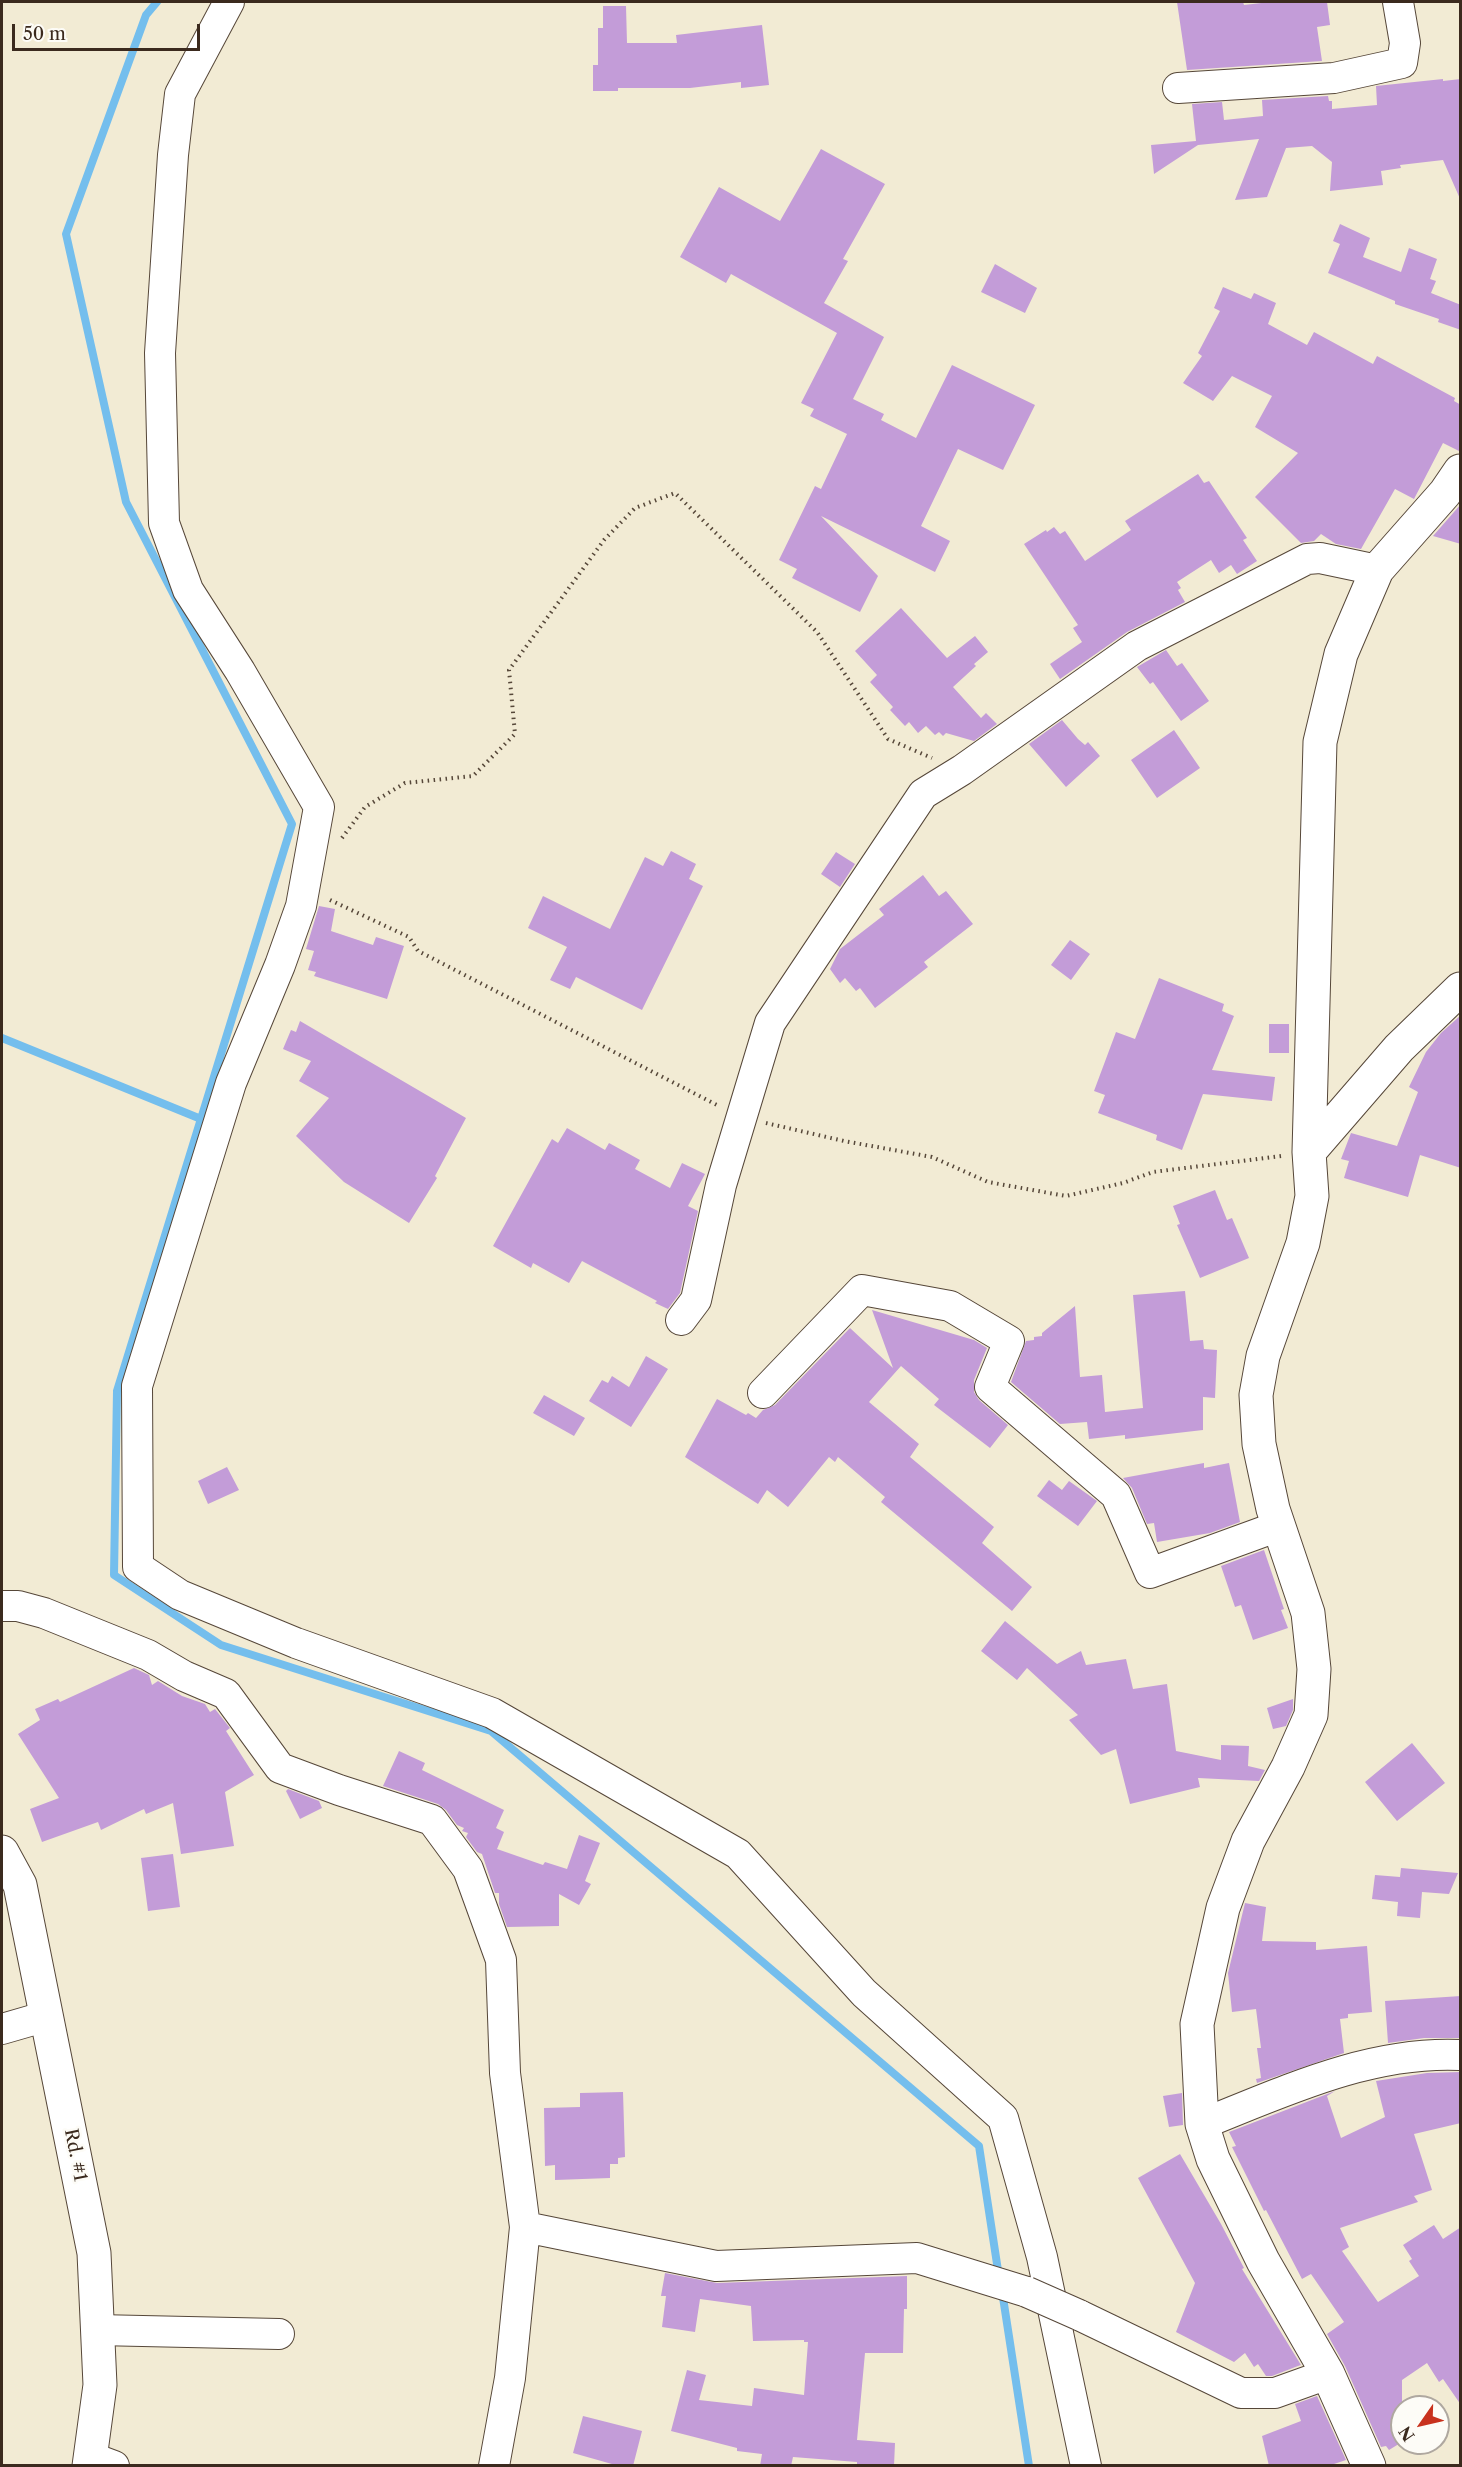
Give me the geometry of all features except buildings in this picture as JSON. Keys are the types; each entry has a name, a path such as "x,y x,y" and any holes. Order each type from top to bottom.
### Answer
{"street":[{"path":"229,2 180,94 174,145 160,353 164,523 188,590 240,671 319,807 301,906 280,965 231,1083 137,1386 138,1567 180,1595 285,1639 492,1713 738,1854 864,1993 1003,2118 1042,2257 1086,2466"},
{"path":"1179,88 1334,78 1402,63 1405,43 1398,2"},
{"path":"1369,2466 1328,2374 1263,2261 1213,2159 1202,2124 1197,2024 1223,1908 1248,1841 1288,1767 1311,1715 1314,1669 1308,1613 1279,1526 1259,1444 1256,1395 1263,1356 1303,1243 1312,1196 1309,1152 1320,742 1341,654 1377,570 1445,493 1461,471"},
{"path":"681,1320 696,1300 721,1185 770,1023 922,794 962,770 1137,646 1307,560 1320,558 1377,570"},
{"path":"1309,1152 1399,1048 1461,989"},
{"path":"763,1393 862,1290 950,1305 1010,1341 990,1387 1116,1495 1150,1573 1279,1526"},
{"path":"2,1606 18,1606 45,1613 148,1655 184,1676 226,1694 280,1768 432,1820 468,1869 501,1960 505,2073 525,2226 510,2378 494,2466"},
{"name":"Rd. #1","path":"2,1852 20,1885 94,2253 100,2385 98,2463"},
{"path":"2,2029 47,2016"},
{"path":"1202,2124 1327,2075 1381,2061 1446,2054 1461,2055"},
{"path":"525,2226 716,2266 917,2258 1023,2291 1079,2315 1241,2393 1275,2393 1328,2374"},
{"path":"98,2330 279,2334"}],"path":[{"path":"338,843 365,807 405,783 473,776 515,734 509,670 604,540 635,508 675,493 817,632 888,740 962,770"},
{"path":"304,888 409,937 417,951 740,1117 844,1142 932,1157 988,1182 1066,1196 1123,1183 1153,1172 1309,1152"}],"waterway":[{"path":"157,2 146,15 66,234 126,502 292,824 117,1391 114,1575 221,1645 491,1731 979,2146 999,2277"},
{"path":"2,1038 201,1119"},
{"path":"1002,2291 1029,2466"}]}
